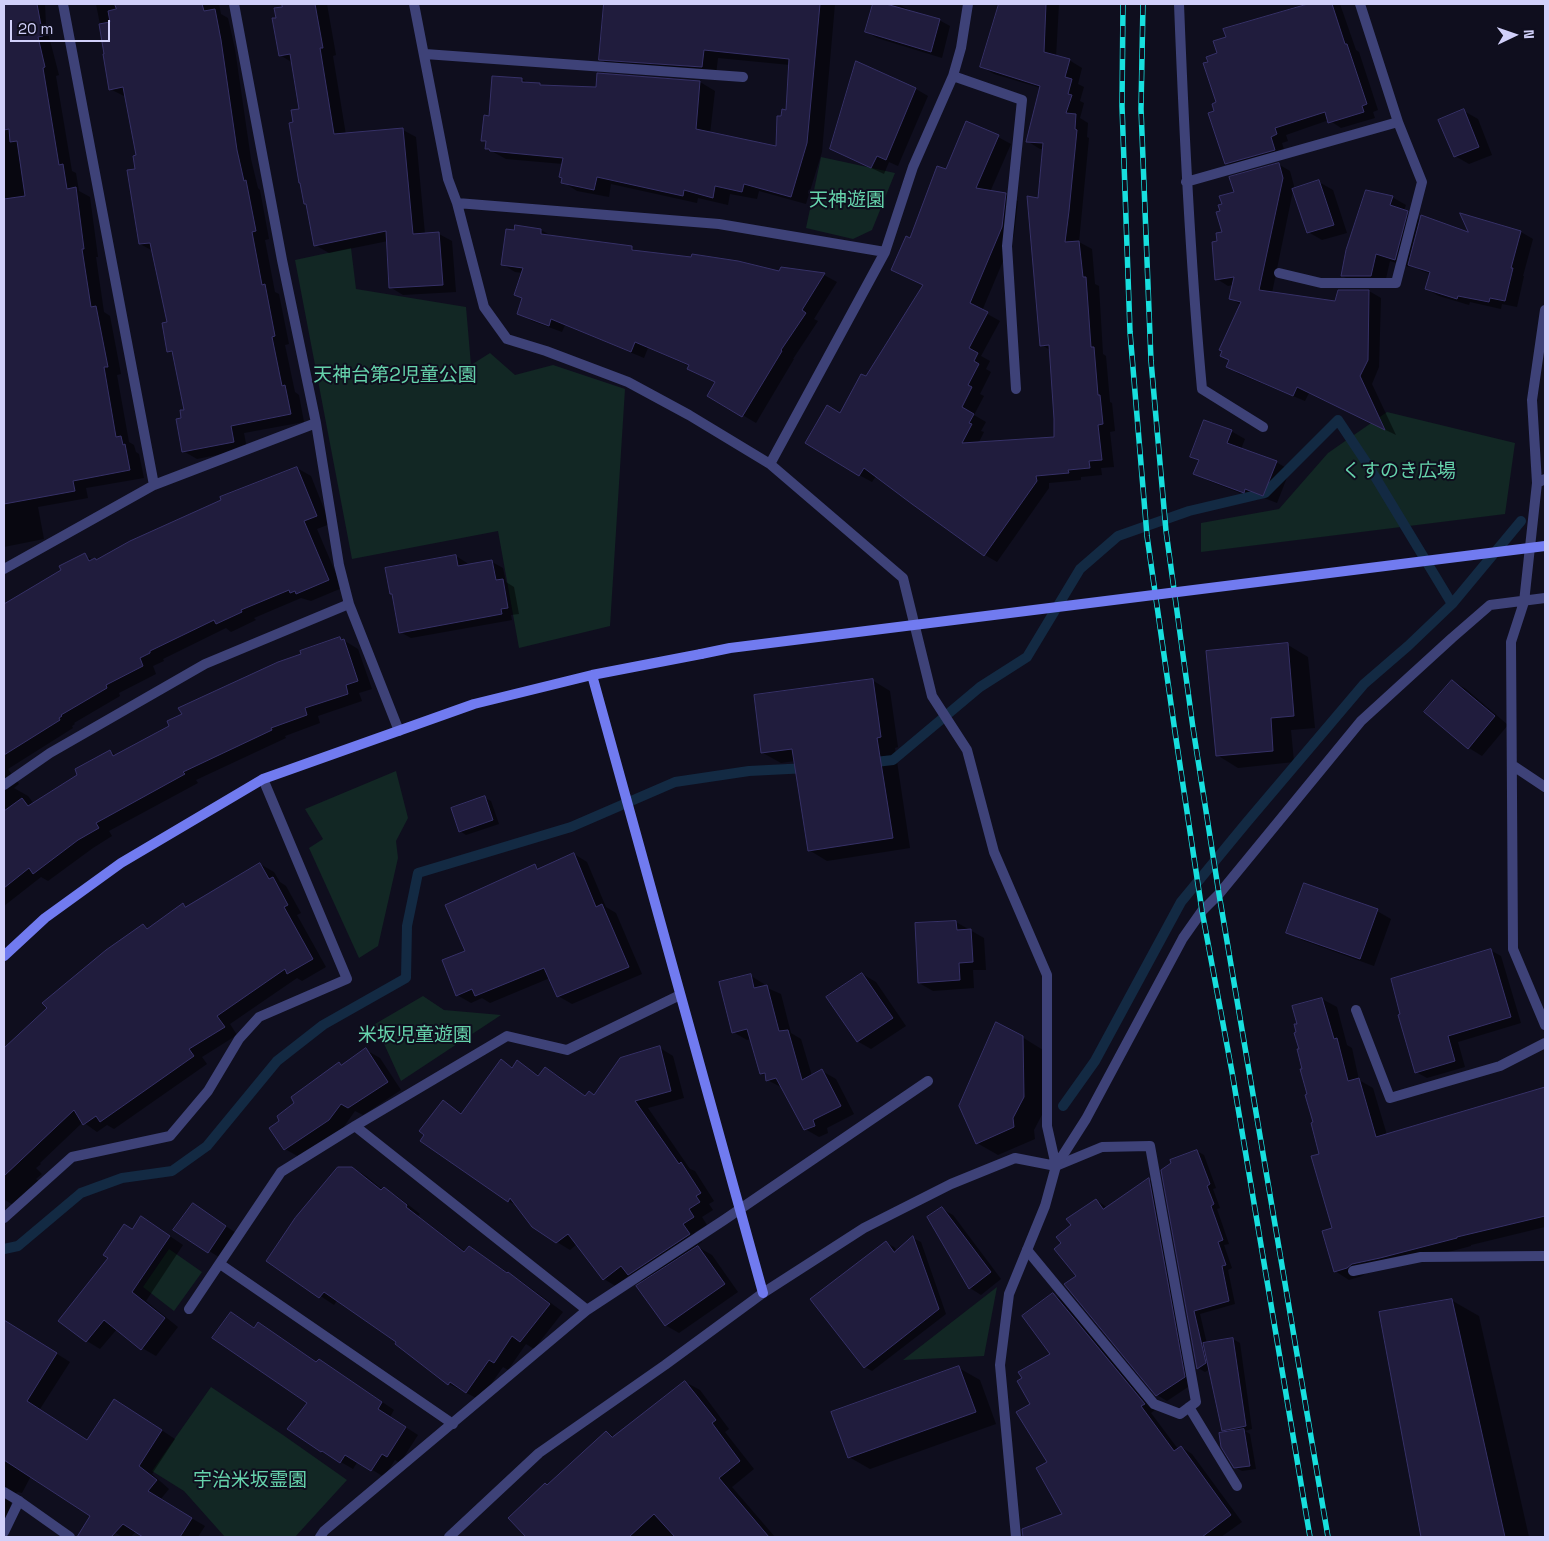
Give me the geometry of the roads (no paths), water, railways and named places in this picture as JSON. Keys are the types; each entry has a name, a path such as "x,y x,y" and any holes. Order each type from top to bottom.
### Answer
{"street":[{"path":"63,4 154,485"},
{"path":"234,4 282,260 316,423 339,565 349,604 399,731"},
{"path":"414,4 448,179 457,204 484,307 507,339 546,351 628,382 689,415 770,464 903,578 932,696 967,750 994,852 1047,975 1047,1126 1056,1166"},
{"path":"770,464 885,252 913,167 953,76 961,48 968,4"},
{"path":"1179,4 1186,182 1202,389 1263,428"},
{"path":"1280,273 1321,283 1396,282 1422,182 1398,122 1360,4"},
{"path":"425,54 743,77"},
{"path":"953,76 1022,100 1007,246 1016,389"},
{"path":"1186,182 1398,122"},
{"path":"457,204 719,224 885,252"},
{"path":"1545,310 1532,400 1541,481 1524,602 1511,642 1513,949 1545,1024"},
{"path":"4,568 154,485 316,423"},
{"path":"4,956 45,918 121,863 263,779 474,704 592,675 730,648 1545,546"},
{"path":"1016,1537 1000,1365 1009,1294 1045,1206 1056,1166 1086,1120 1183,938 1202,911 1219,894 1361,721 1490,605 1545,598"},
{"path":"4,785 50,753 205,664 349,604"},
{"path":"592,675 763,1293"},
{"path":"1512,764 1545,787"},
{"path":"4,1218 72,1157 170,1136 208,1091 239,1039 259,1017 347,979 263,779"},
{"path":"189,1309 281,1172 507,1036 567,1050 680,995"},
{"path":"1356,1010 1390,1098 1500,1066 1545,1043"},
{"path":"320,1537 354,1506 587,1310 928,1082"},
{"path":"355,1126 587,1310"},
{"path":"449,1537 539,1453 665,1365 763,1293 864,1228 951,1184 1015,1158 1056,1166 1102,1147 1150,1146 1196,1402 1180,1414 1154,1404 1026,1250"},
{"path":"1354,1271 1421,1257 1545,1256"},
{"path":"220,1264 453,1424"},
{"path":"1189,1407 1237,1486"},
{"path":"4,1492 70,1537"},
{"path":"4,1532 19,1501"}],"waterway":[{"path":"867,763 893,760 980,687 1027,657 1080,569 1118,536 1189,511 1265,493 1338,420 1368,465 1452,604"},
{"path":"1063,1106 1095,1061 1181,902 1364,684 1452,604 1521,521"},
{"path":"4,1249 18,1246 81,1193 122,1178 172,1171 207,1146 277,1061 323,1025 406,978 407,926 418,873 571,827 675,782 749,771 808,768"}],"railway":[{"path":"1123,4 1122,106 1130,332 1147,536 1202,911 1232,1072 1310,1537"},
{"path":"1143,4 1141,109 1151,361 1166,531 1193,728 1219,894 1328,1537"}],"park label":[{"name":"天神遊園","path":"847,201"},
{"name":"天神台第2児童公園","path":"395,376"},
{"name":"くすのき広場","path":"1399,472"},
{"name":"米坂児童遊園","path":"415,1036"},
{"name":"宇治米坂霊園","path":"250,1481"}]}
